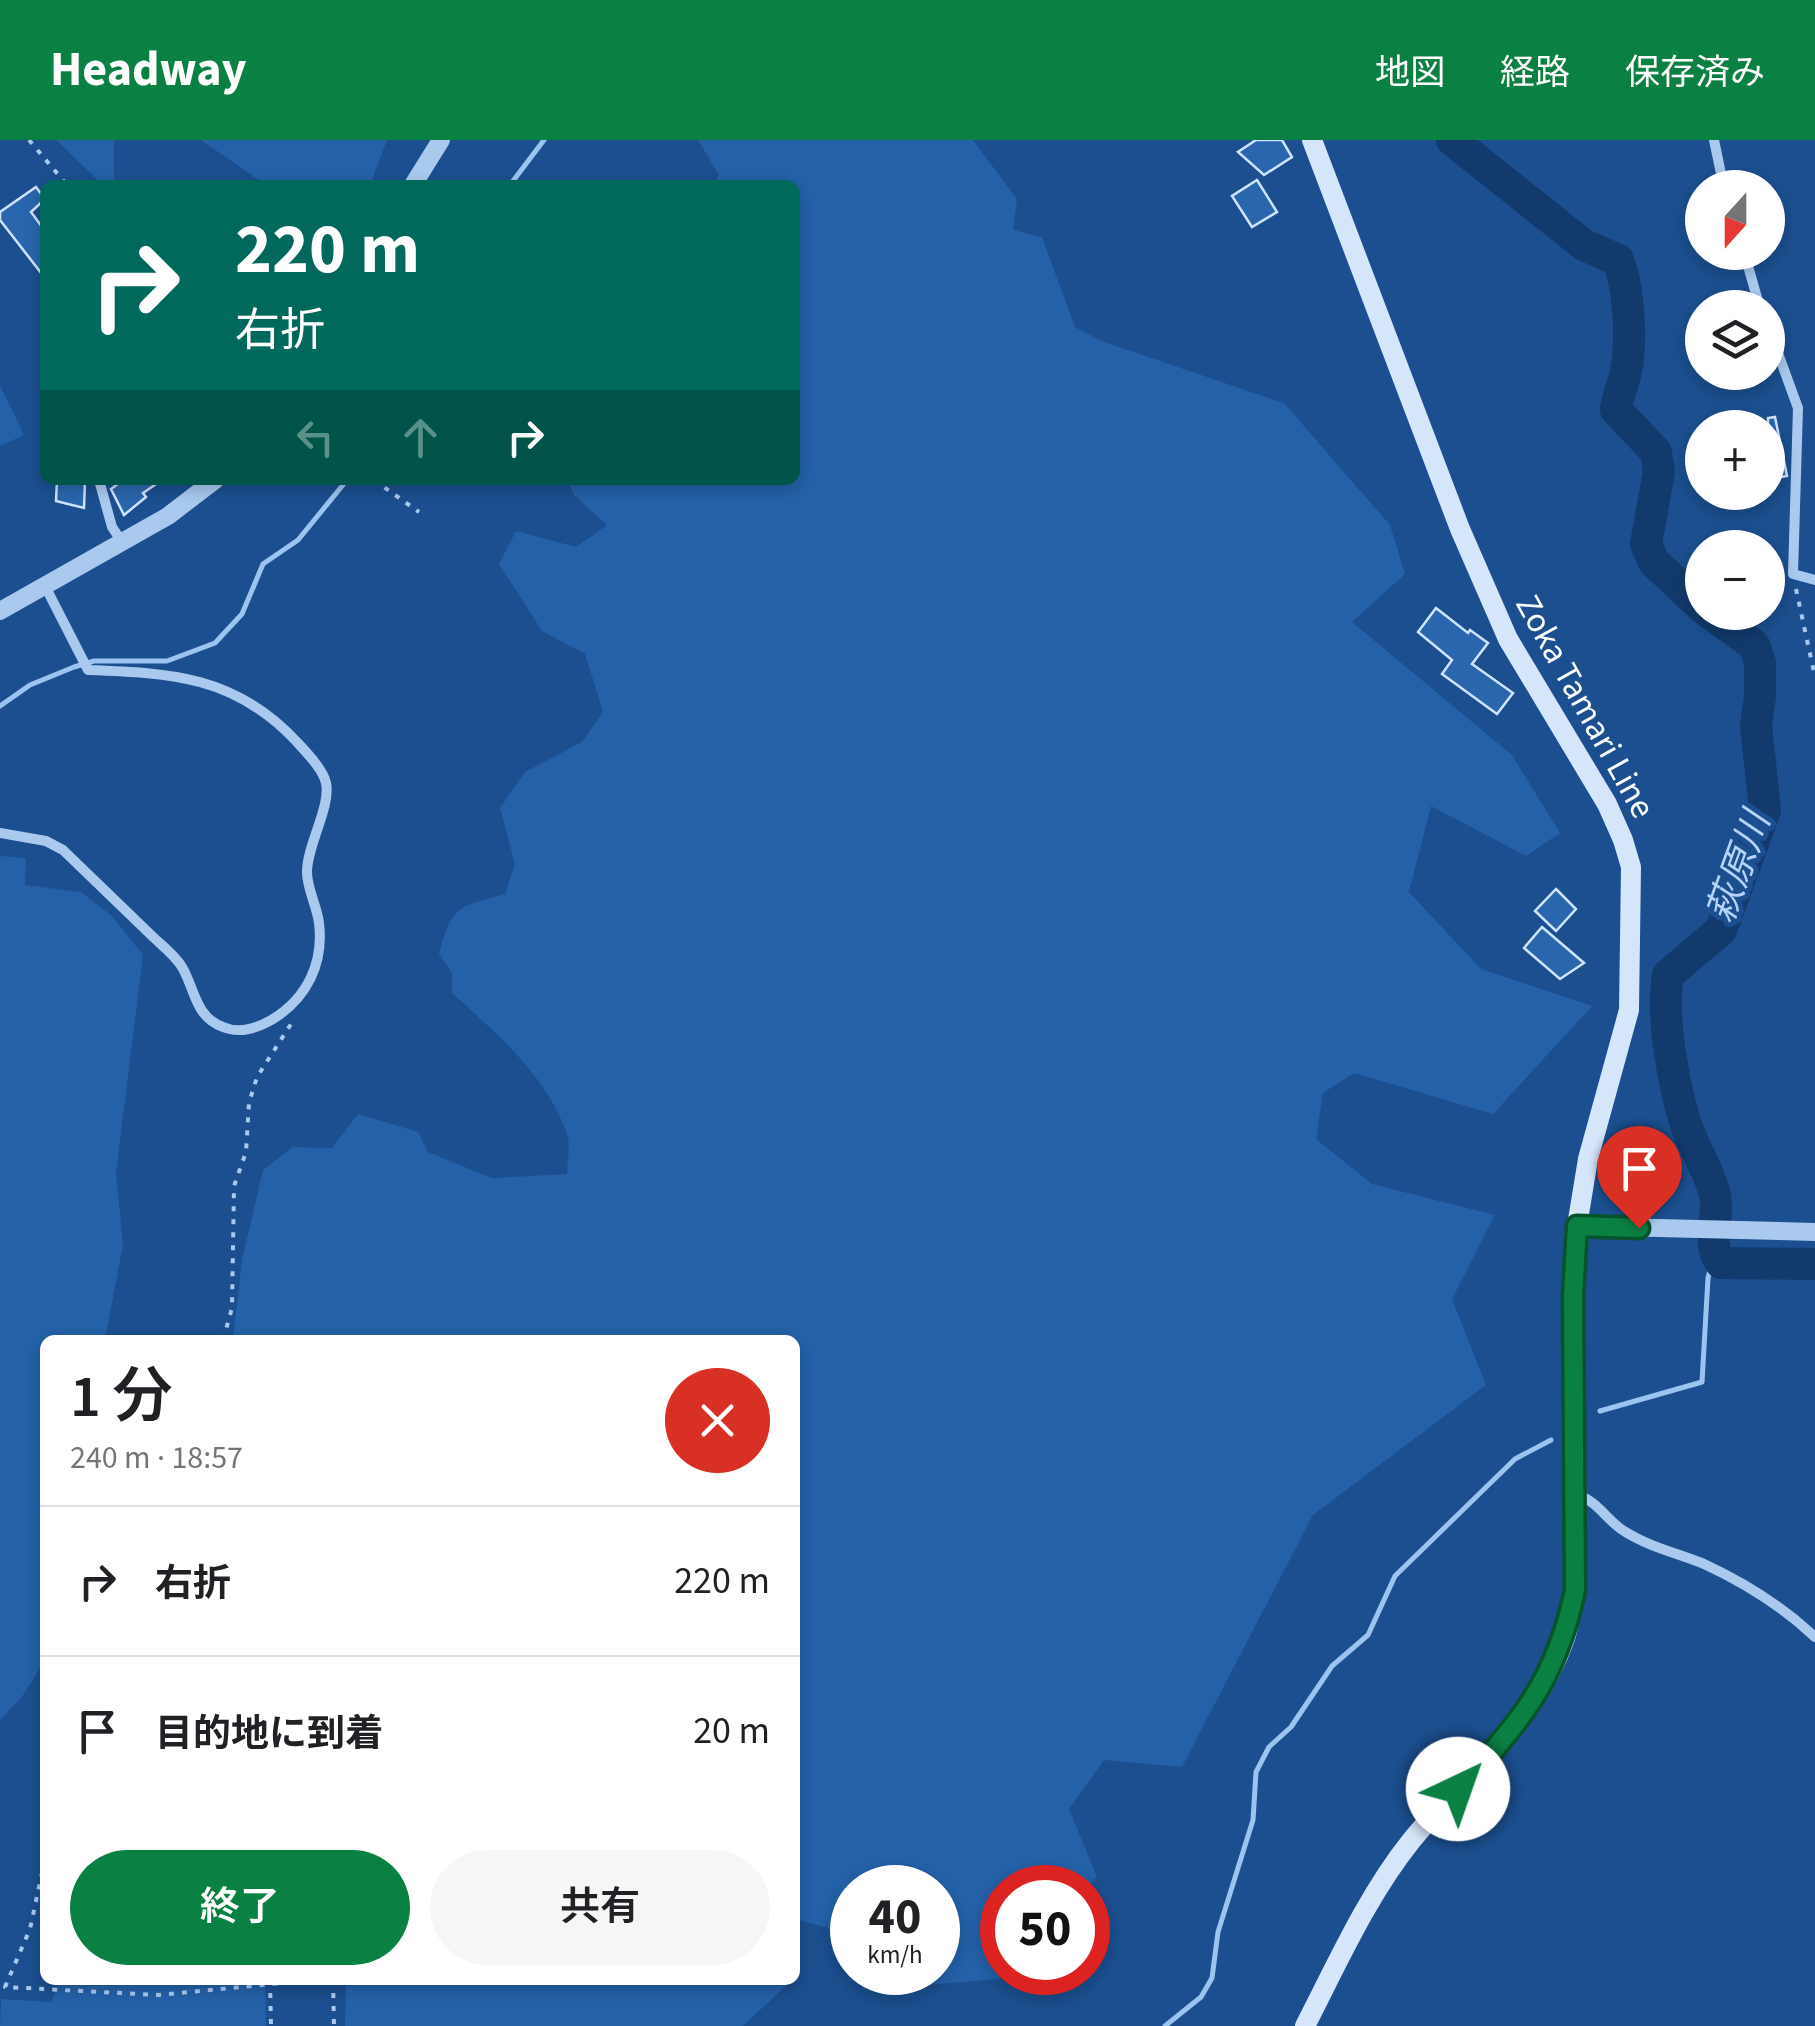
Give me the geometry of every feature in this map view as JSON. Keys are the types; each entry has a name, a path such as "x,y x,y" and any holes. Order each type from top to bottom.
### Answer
{"main road":[{"name":"Zoka Tamari Line","path":"1304,2026 1370,1902 1410,1842 1506,1736 1546,1681 1566,1635 1575,1590 1573,1296 1577,1226 1588,1159 1629,1010 1630,868 1624,840 1608,804 1508,639 1460,530 1312,140"}],"street":[{"path":"416,180 441,140"},
{"path":"1714,140 1720,170"},
{"path":"1785,372 1798,408 1793,574 1815,580"},
{"path":"100,485 112,527 122,542"},
{"path":"0,611 122,542 210,485"},
{"path":"0,834 46,841 63,850 181,964 197,1004 208,1019 236,1031 262,1026 300,996 313,976 320,947 319,922 307,876 308,856 327,792 326,779 282,726 233,693 206,681 164,673 88,670 45,586"},
{"path":"1577,1226 1815,1232"},
{"path":"1574,1495 1586,1497 1621,1530 1705,1565 1778,1607 1815,1637"}],"path":[{"path":"29,140 63,180"},
{"path":"381,485 419,512"},
{"path":"1793,574 1815,677"},
{"path":"224,1335 232,1308 234,1186 246,1152 250,1103 257,1077 292,1025 280,1015"},
{"path":"40,1882 30,1929 5,1987 159,1995 244,1985"},
{"path":"270,1985 272,2026"},
{"path":"332,1985 334,2026"}],"shaded area":[{"path":"56,140 114,140 114,180 98,180"},
{"path":"201,140 387,140 372,180 259,180"},
{"path":"698,140 973,140 1017,199 1013,230 1042,237 1075,327 1101,341 1284,403 1390,525 1405,574 1352,622 1512,755 1560,833 1526,856 1431,806 1409,892 1481,969 1592,1006 1493,1114 1354,1073 1323,1093 1316,1139 1372,1184 1495,1215 1452,1299 1486,1385 1313,1515 1182,1767 1104,1760 1069,1809 1092,1865 980,1865 980,1981 960,1982 960,1865 830,1865 830,1928 800,1920 800,1335 234,1335 242,1260 263,1170 293,1147 332,1148 358,1114 418,1132 428,1152 492,1178 567,1174 568,1138 547,1093 518,1057 452,993 452,973 439,954 448,926 459,910 505,894 515,864 500,808 525,772 582,742 603,712 585,654 542,631 499,564 516,531 576,547 607,525 574,495 570,485 800,485 800,180 716,180 719,175"},
{"path":"0,385 24,435 0,446"},
{"path":"0,856 26,858 25,885 81,892 112,916 143,955 116,1172 123,1244 106,1335 40,1335 40,1668 24,1694 0,1720"},
{"path":"58,1985 265,1985 266,2026 0,2026 1,1999 51,2002"},
{"path":"346,1985 787,1985 743,2026 345,2026"}],"building":[{"path":"1256,140 1282,140 1292,157 1264,175 1238,152"},
{"path":"1257,180 1277,212 1252,227 1232,196"},
{"path":"36,187 40,192 40,204 31,212 40,224 40,272 0,220 0,212"},
{"path":"57,485 85,485 84,508 56,501"},
{"path":"116,485 155,485 124,515 111,489"},
{"path":"1436,608 1488,643 1472,664 1513,693 1497,714 1442,674 1452,660 1418,632"},
{"path":"1556,889 1576,909 1556,931 1535,911"},
{"path":"1542,927 1584,963 1560,979 1524,948"}],"waterway":[{"path":"514,180 544,140"},
{"name":"萩原川","path":"1452,140 1584,245 1618,260 1627,300 1629,345 1616,410 1656,452 1659,472 1646,544 1654,562 1685,591"},
{"path":"0,706 30,685 94,661 167,661 215,643 242,614 263,564 298,540 343,485"},
{"name":"萩原川","path":"1733,630 1754,645 1760,662 1756,726 1765,810 1721,930 1668,975 1667,1029 1685,1122 1715,1195 1714,1247 1721,1263 1815,1264"},
{"path":"1600,1411 1702,1382 1708,1278 1714,1255"},
{"path":"1165,2026 1201,1997 1212,1978 1218,1932 1253,1820 1256,1772 1269,1747 1291,1727 1332,1666 1368,1635 1395,1576 1515,1459 1551,1440"}],"route":[{"path":"1458,1789 1506,1736 1546,1681 1566,1635 1575,1590 1573,1296 1577,1226 1639,1228"}]}
